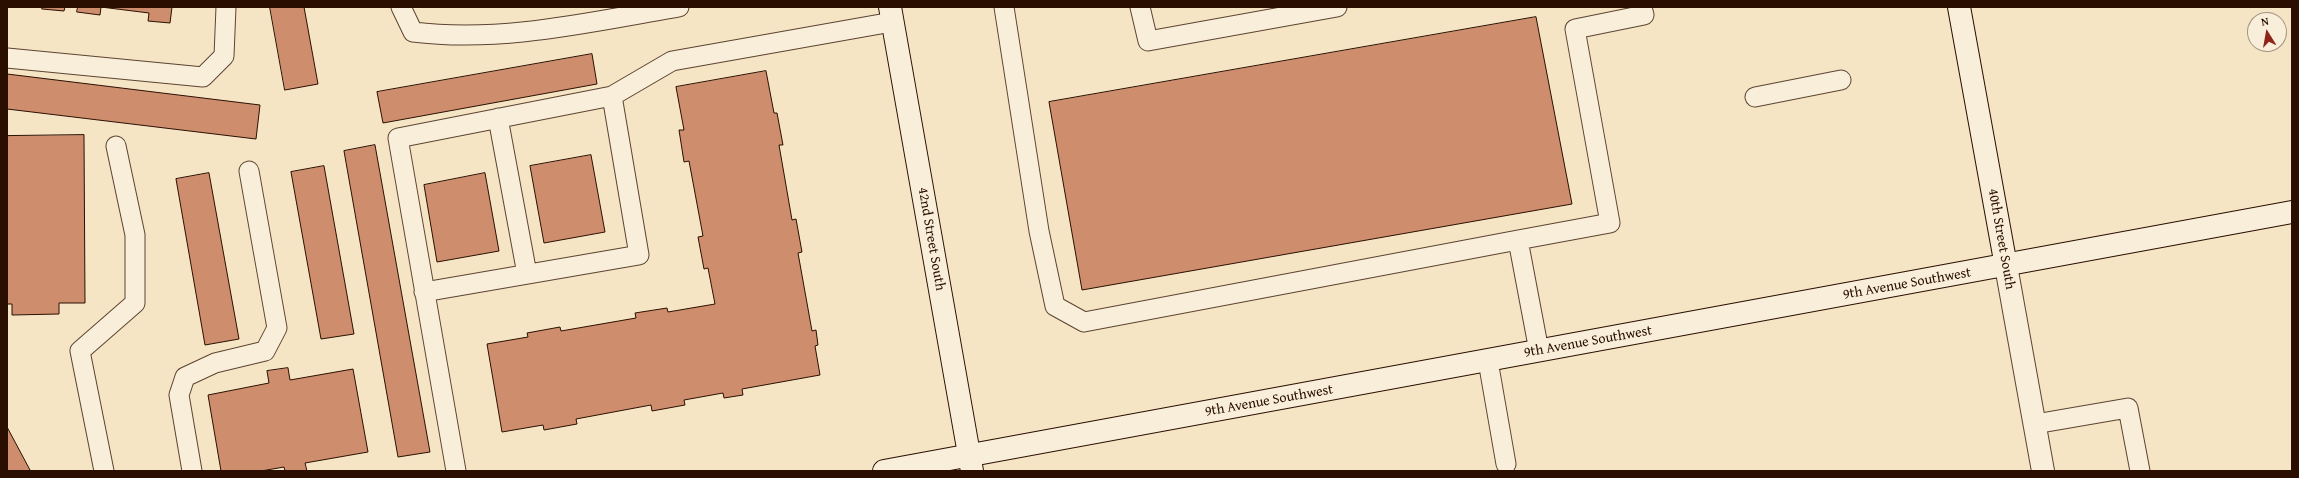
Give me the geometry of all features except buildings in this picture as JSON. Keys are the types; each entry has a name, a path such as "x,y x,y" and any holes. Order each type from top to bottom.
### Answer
{"street":[{"name":"40th Street South","path":"1959,7 2043,471"},
{"name":"42nd Street South","path":"892,11 971,463"},
{"name":"9th Avenue Southwest","path":"884,471 971,463 1488,360 2006,266 2292,212"}],"lane":[{"path":"7,58 203,77 224,56 226,7"},
{"path":"401,7 413,32 450,36 538,32 679,7"},
{"path":"1004,7 1039,231 1055,306 1084,322 1610,224 1575,29 1644,15 1642,7"},
{"path":"1140,7 1148,41 1337,7"},
{"path":"456,471 398,138 612,96 672,61 892,11"},
{"path":"1755,97 1841,80"},
{"path":"424,292 638,254 612,96"},
{"path":"498,118 527,274"},
{"path":"104,471 80,351 135,303 135,235 116,146"},
{"path":"192,471 180,395 185,377 215,363 265,351 277,328 249,171"},
{"path":"1518,240 1539,351"},
{"path":"1488,360 1506,464"},
{"path":"2035,424 2128,408 2140,471"}]}
